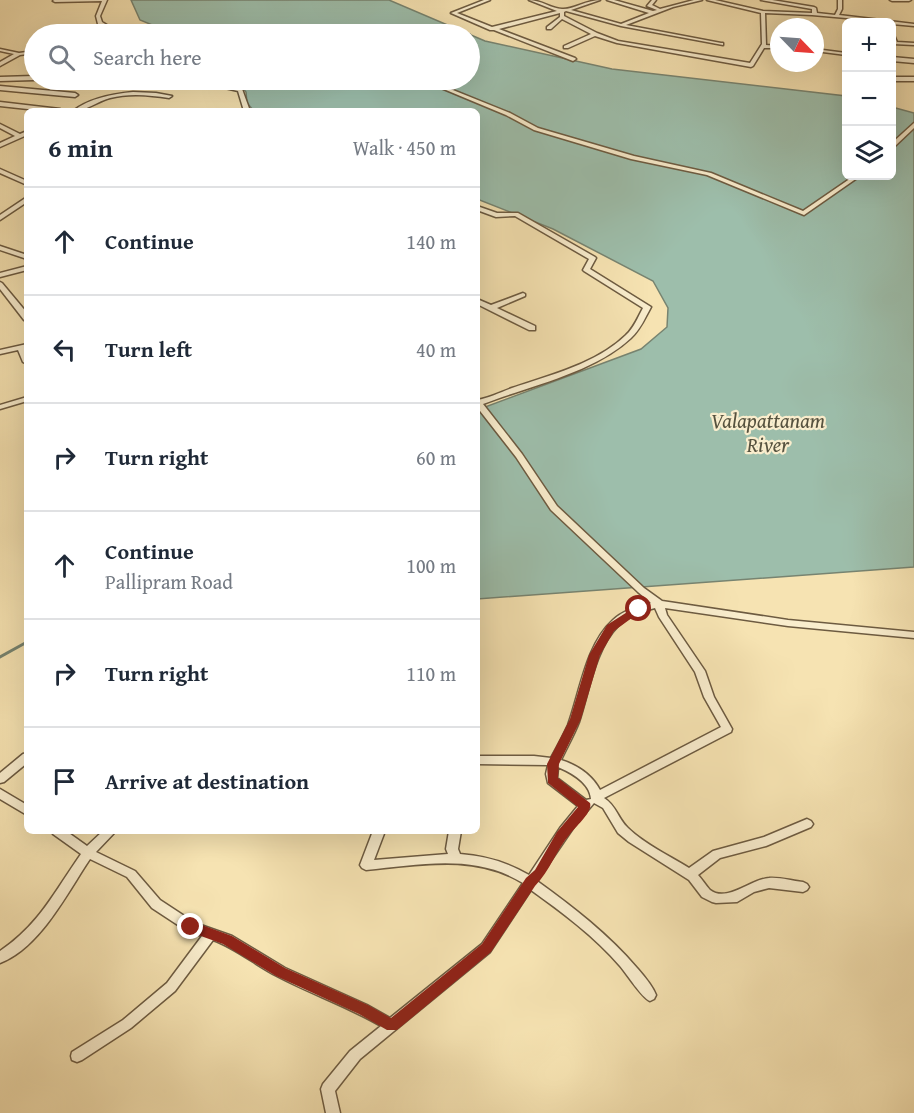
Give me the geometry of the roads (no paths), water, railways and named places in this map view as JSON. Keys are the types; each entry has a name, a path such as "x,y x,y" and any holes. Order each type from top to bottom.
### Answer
{"street":[{"path":"55,1 105,0 98,16 101,24"},
{"path":"479,24 453,13 488,0"},
{"path":"531,0 563,13 721,44"},
{"path":"496,28 563,13 598,0"},
{"path":"609,0 654,13"},
{"path":"654,0 650,7 664,10"},
{"path":"621,25 700,0"},
{"path":"709,0 762,12 815,14 842,18"},
{"path":"743,7 753,0"},
{"path":"763,0 814,8 815,14"},
{"path":"836,17 840,9 840,0"},
{"path":"892,0 909,0"},
{"path":"746,74 762,46 762,12"},
{"path":"549,28 563,13"},
{"path":"563,13 595,34 629,43 751,64"},
{"path":"480,24 496,28 573,58"},
{"path":"896,24 914,25"},
{"path":"629,43 642,29"},
{"path":"566,47 595,34"},
{"path":"896,43 914,44"},
{"path":"762,46 770,46"},
{"path":"0,50 24,53"},
{"path":"824,51 842,53"},
{"path":"0,64 19,54"},
{"path":"896,59 914,61"},
{"path":"0,79 24,78"},
{"path":"896,79 914,79"},
{"path":"0,88 75,95"},
{"path":"240,90 246,108"},
{"path":"449,90 508,114 536,129 633,158 709,174 804,213 851,180"},
{"path":"81,108 93,101 129,93 169,96"},
{"path":"0,104 34,108"},
{"path":"0,126 19,136"},
{"path":"896,142 914,126"},
{"path":"0,145 24,134"},
{"path":"0,171 24,182"},
{"path":"0,218 24,201"},
{"path":"480,209 496,215 516,214 549,232 593,258 586,270 647,306 629,337 605,353 574,368 480,401"},
{"path":"2,251 24,256"},
{"path":"1,273 24,269"},
{"path":"0,284 24,314"},
{"path":"490,308 523,295"},
{"path":"480,303 532,328"},
{"path":"0,351 24,347"},
{"path":"0,407 24,400"},
{"path":"333,1113 328,1089 355,1055 486,948 530,882 539,873 561,836 586,806 596,798 727,729 709,697 700,671 662,615 659,604 641,590 554,508 480,406"},
{"path":"586,806 552,780 550,774 575,719 595,655 611,628 639,609 659,604 796,624 914,635"},
{"path":"0,779 24,759"},
{"path":"480,760 554,762 571,766 592,784 596,798 607,805 622,830 689,875 706,893 716,898 737,897 751,888 769,883 803,887"},
{"path":"0,793 24,809"},
{"path":"689,875 717,854 778,837 807,824"},
{"path":"61,834 88,853 131,874 156,904 191,927 228,940 281,972 353,1004 392,1026"},
{"path":"0,958 22,945 46,921 88,853 107,834"},
{"path":"378,834 366,865 455,857 516,870 597,931 622,957 650,994"},
{"path":"454,834 452,849 455,857"},
{"path":"76,1056 127,1024 171,987 210,934"}],"water":[{"path":"131,0 389,0 445,24 150,24 140,20"},
{"name":"Valapattanam River","path":"480,39 612,69 842,96 842,180 896,180 896,108 914,113 914,567 480,599 480,409 641,349 667,327 668,308 653,281 553,229 480,200 480,108 251,108 247,103 244,90 480,90"}],"waterway":[{"path":"0,657 24,644"}]}
